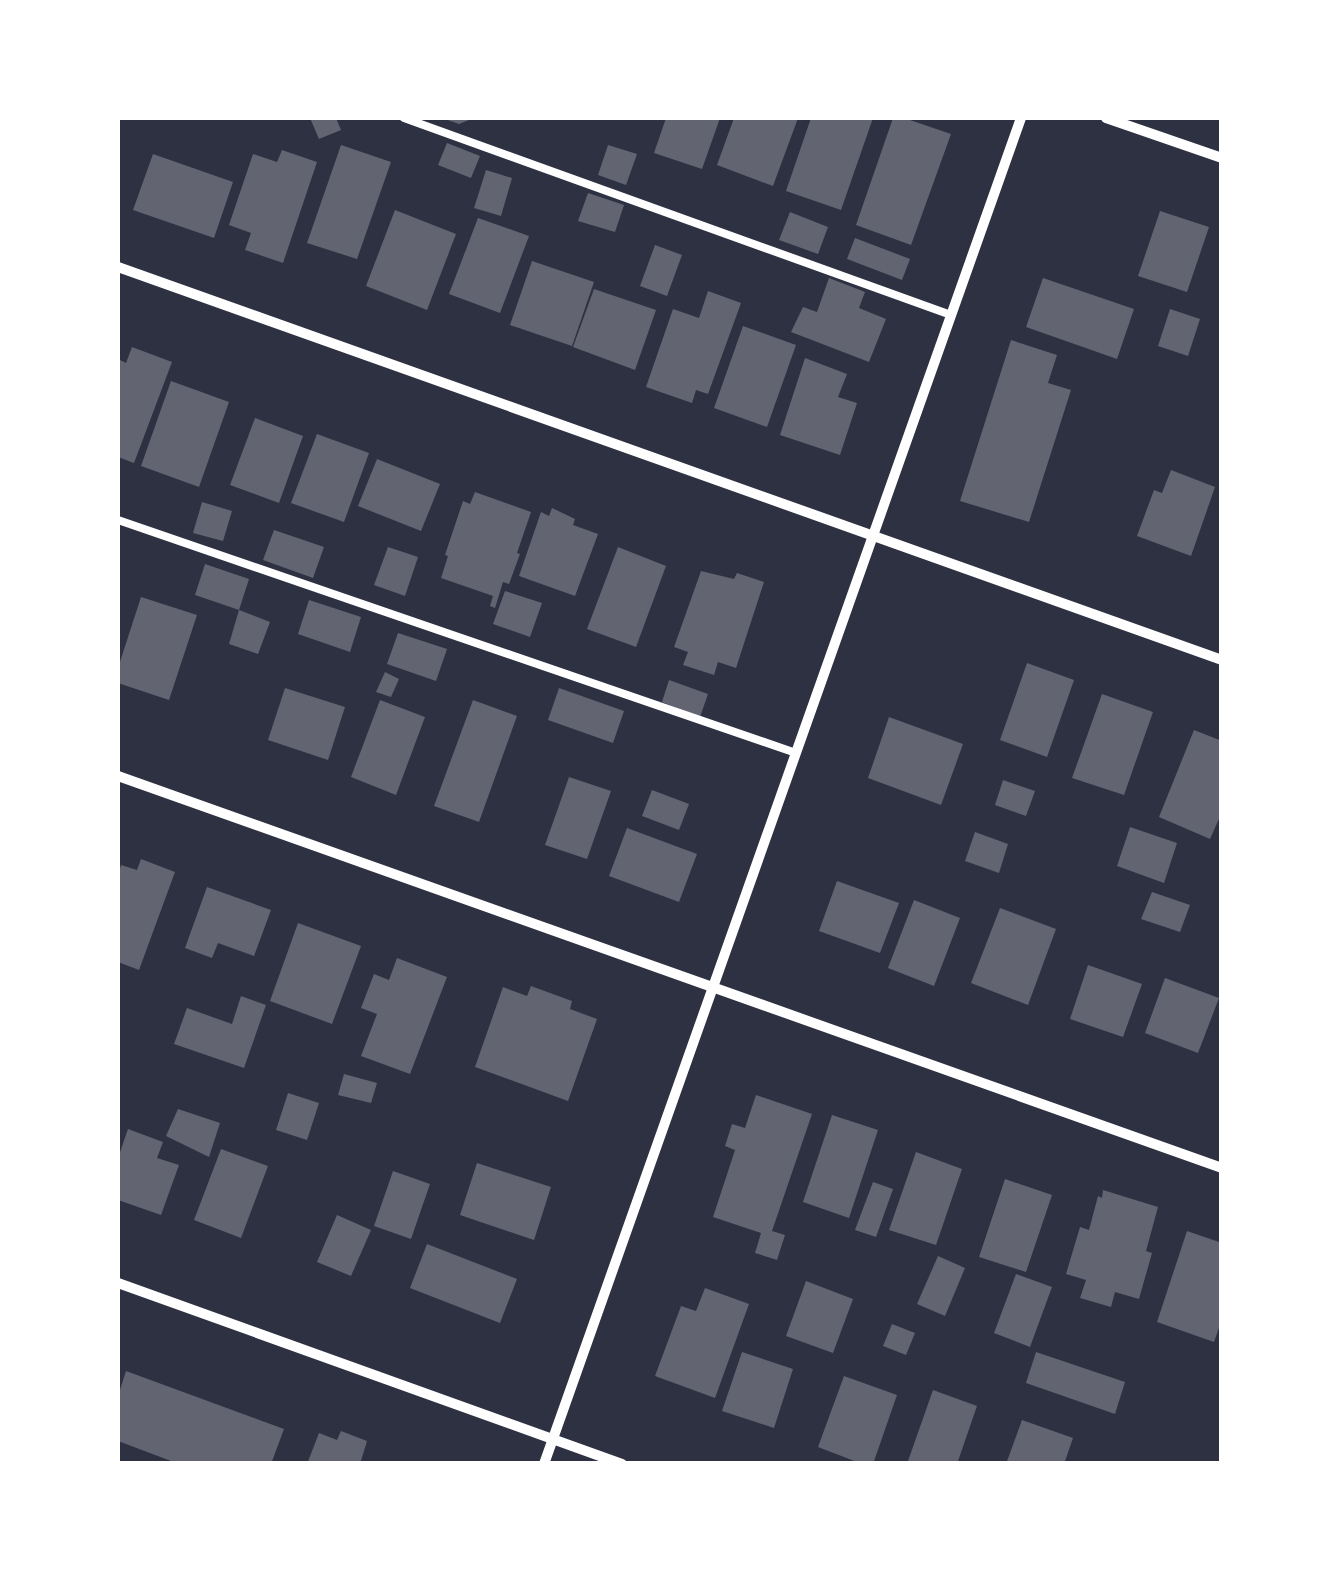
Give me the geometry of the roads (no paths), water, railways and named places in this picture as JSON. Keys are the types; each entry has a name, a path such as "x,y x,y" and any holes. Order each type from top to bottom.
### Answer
{"street":[{"path":"544,1464 1021,118"},
{"path":"1106,118 1222,158"},
{"path":"118,267 1222,660"},
{"path":"118,776 1222,1168"},
{"path":"118,1283 622,1464"}],"lane":[{"path":"404,118 951,315"},
{"path":"118,520 796,753"}]}
